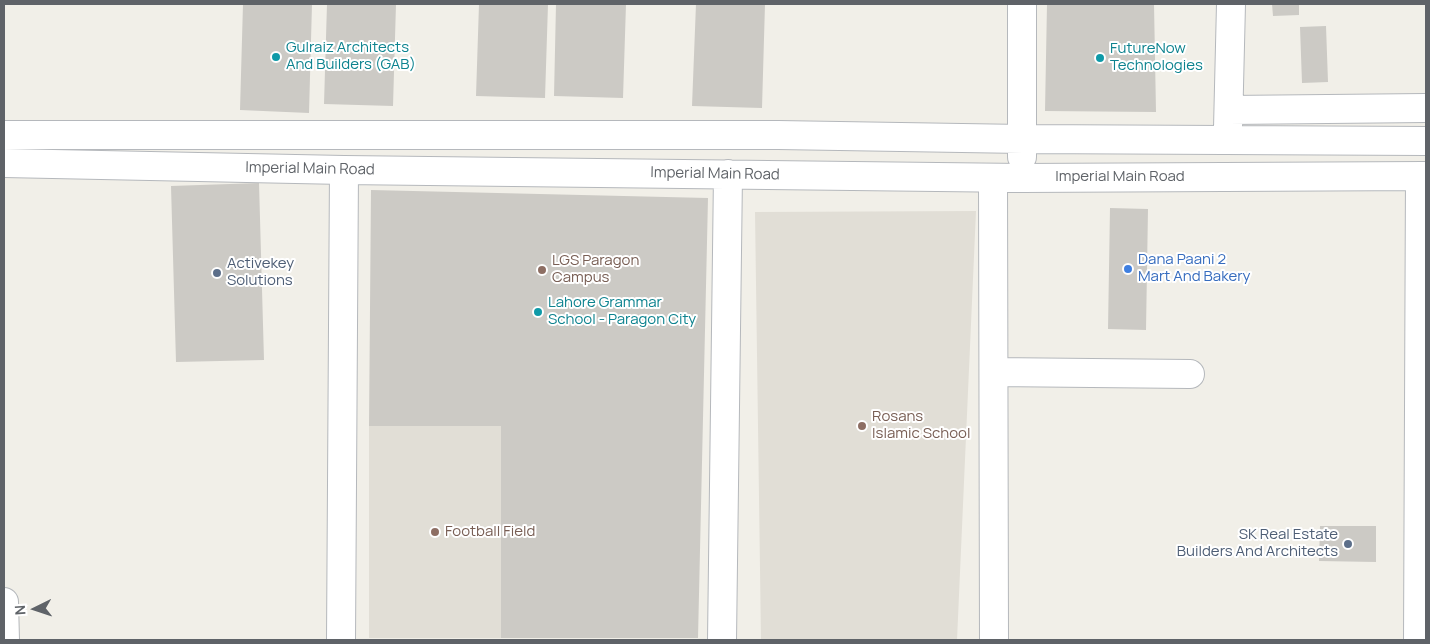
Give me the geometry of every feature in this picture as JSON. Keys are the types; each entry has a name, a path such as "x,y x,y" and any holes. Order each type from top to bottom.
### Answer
{"street":[{"path":"1022,4 1022,178"},
{"path":"1228,140 1231,4"},
{"path":"1229,110 1426,108"},
{"path":"4,135 778,135 1023,139 1426,141"},
{"name":"Imperial Main Road","path":"4,163 344,170 993,178 1423,176"},
{"path":"341,640 344,170"},
{"path":"722,640 728,174"},
{"path":"1418,640 1423,176"},
{"path":"993,178 994,640"},
{"path":"994,372 1190,374"},
{"path":"4,602 5,640"}],"shaded area":[{"name":"Rosans Islamic School","path":"976,211 957,640 761,640 755,212"},
{"name":"Football Field","path":"369,426 501,426 501,638 369,638"}],"building":[{"name":"Gulraiz Architects And Builders (GAB)","path":"243,4 312,4 309,113 240,110"},
{"name":"Gulraiz Architects And Builders (GAB)","path":"327,4 396,4 393,106 324,104"},
{"path":"479,4 548,4 545,98 476,96"},
{"path":"556,4 626,4 623,98 554,96"},
{"path":"696,4 765,4 762,108 692,106"},
{"name":"FutureNow Technologies","path":"1047,4 1154,4 1156,112 1045,111"},
{"path":"1272,4 1299,4 1299,15 1273,16"},
{"path":"1326,26 1328,82 1302,83 1300,27"},
{"name":"Activekey Solutions","path":"259,183 264,360 176,362 171,186"},
{"name":"Lahore Grammar School - Paragon City","path":"371,190 708,198 698,638 501,638 501,426 369,426"},
{"name":"Dana Paani 2 Mart And Bakery","path":"1110,208 1148,209 1146,330 1108,329"},
{"name":"SK Real Estate Builders And Architects","path":"1320,526 1376,526 1376,562 1319,561"}],"place":[{"name":"Gulraiz Architects And Builders (GAB)","path":"276,57"},
{"name":"FutureNow Technologies","path":"1100,58"},
{"name":"Dana Paani 2 Mart And Bakery","path":"1128,269"},
{"name":"LGS Paragon Campus","path":"542,270"},
{"name":"Activekey Solutions","path":"217,273"},
{"name":"Lahore Grammar School - Paragon City","path":"538,312"},
{"name":"Rosans Islamic School","path":"862,426"},
{"name":"Football Field","path":"435,532"},
{"name":"SK Real Estate Builders And Architects","path":"1348,544"}]}
